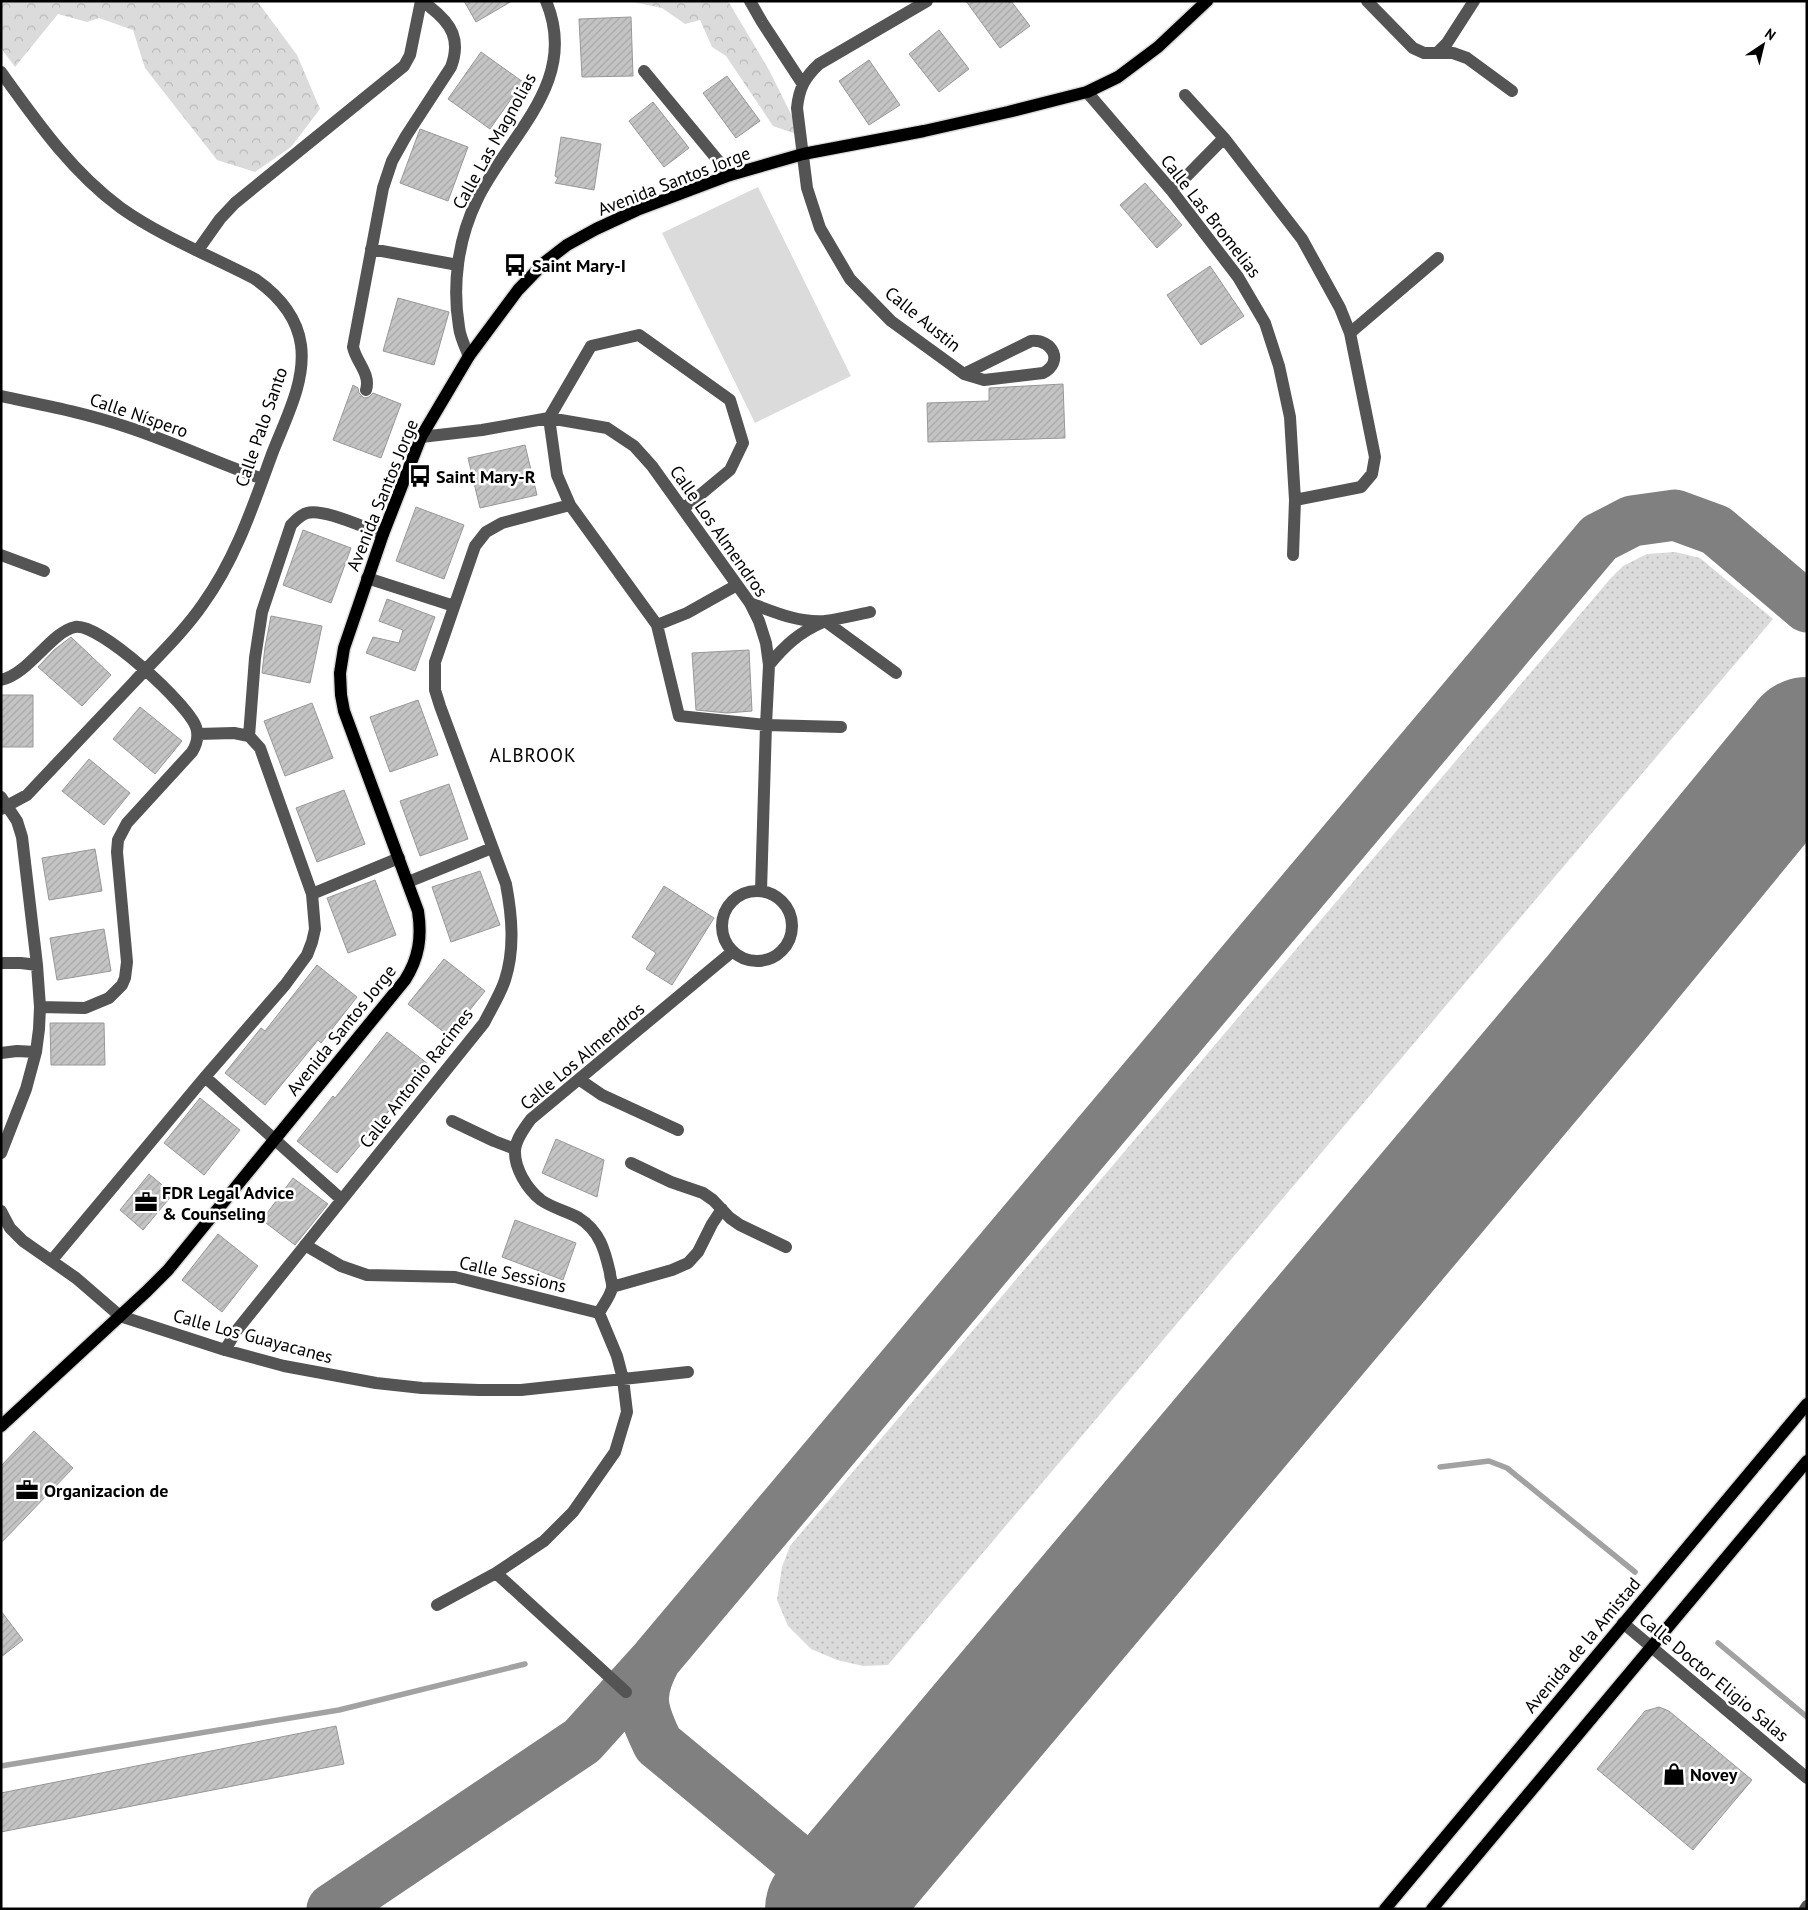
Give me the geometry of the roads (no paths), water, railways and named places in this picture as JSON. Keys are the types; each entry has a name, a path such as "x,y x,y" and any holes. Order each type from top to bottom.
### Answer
{"main road":[{"name":"Avenida Santos Jorge","path":"1,1426 147,1292 168,1270 405,980 413,967 419,950 421,928 418,911 351,733 341,695 340,673 344,648 383,534 420,437 469,356 518,290 545,262 596,229 638,210 730,175 803,154 924,131 1087,92 1118,76 1158,47 1207,1"},
{"name":"Avenida de la Amistad","path":"1385,1909 1807,1404"},
{"path":"1432,1909 1807,1461"}],"street":[{"name":"Calle Las Magnolias","path":"469,356 459,328 457,289 458,265 465,230 478,199 542,96 552,72 556,35 546,1"},
{"path":"750,1 802,83 819,64 927,1"},
{"path":"1367,1 1413,48 1424,53 1438,52 1467,58 1512,91"},
{"path":"1438,52 1447,43 1474,1"},
{"path":"198,250 220,219 235,204 404,66 410,55 426,4 442,16 450,28 455,42 455,57 451,67 392,161 383,188 353,346 355,356 367,377 366,390"},
{"path":"644,71 730,175"},
{"name":"Calle Palo Santo","path":"1,72 65,157 88,180 123,209 164,234 255,279 270,289 289,313 301,345 301,364 298,382 240,539 217,583 188,624 27,795 4,804"},
{"name":"Calle Austin","path":"802,83 798,95 797,108 807,188 820,228 850,279 891,321 964,374 984,380 1043,373 1050,368 1054,354 1049,345 1039,340 1031,341 964,374"},
{"name":"Calle Las Bromelias","path":"1087,92 1172,191 1238,277 1265,323 1279,366 1290,417 1295,500 1293,555"},
{"path":"1185,94 1224,138 1302,239 1340,308 1350,333 1375,457 1372,474 1361,487 1295,500"},
{"path":"1172,191 1224,138"},
{"path":"371,249 458,265"},
{"path":"1350,333 1438,258"},
{"path":"683,509 730,470 743,443 730,400 639,335 591,346 549,418 557,475 570,505 657,625 679,716 766,725 841,727"},
{"name":"Calle Níspero","path":"1,396 89,414 130,427 263,479"},
{"name":"Calle Los Almendros","path":"420,437 482,430 549,418 607,428 634,446 652,466 750,603 761,628 769,665 761,892"},
{"name":"Calle Antonio Racimes","path":"225,1350 237,1330 484,1023 504,980 511,948 512,914 506,884 435,690 435,662 475,546 486,532 502,523 570,505"},
{"path":"248,736 255,658 262,612 291,525 302,515 316,512 383,534"},
{"path":"1,555 44,571"},
{"path":"368,578 454,606"},
{"path":"657,625 686,613 737,585"},
{"path":"750,603 795,618 825,621 896,673"},
{"path":"769,665 793,639 806,630 825,621 870,612"},
{"path":"1,680 16,673 63,632 75,627 89,629 100,634 154,677 192,719 198,734 192,752 127,823 118,840 117,852 127,962 122,985 109,998 84,1008 40,1007"},
{"path":"52,1260 205,1077 285,985 307,955 315,929 312,894 260,748 248,736 234,733 198,734"},
{"path":"1,1153 26,1089 36,1052 40,1007 22,837 18,821 4,804"},
{"path":"408,882 492,848"},
{"path":"312,894 399,858"},
{"path":"750,892 761,892 772,895 782,902 789,912 792,923 791,935 786,946 778,955 755,961 743,958 733,951 726,943 723,933 723,922 731,902 750,892"},
{"name":"Calle Los Almendros","path":"515,1149 524,1128 531,1119 733,951"},
{"path":"1,963 37,965"},
{"path":"1,1053 17,1051 36,1052"},
{"path":"205,1077 341,1199"},
{"path":"580,1080 602,1095 678,1130"},
{"path":"437,1605 496,1573 544,1541 573,1512 615,1452 627,1412 623,1379 617,1356 600,1313 612,1287 606,1253 596,1234 580,1218 551,1206 534,1193 520,1172 515,1149 452,1121"},
{"path":"631,1163 671,1182 703,1193 740,1225 786,1247"},
{"path":"612,1287 672,1270 688,1263 698,1252 722,1209"},
{"name":"Calle Los Guayacanes","path":"1,1212 10,1228 23,1241 76,1278 120,1316 225,1350 322,1374 422,1388 521,1390 688,1372"},
{"name":"Calle Sessions","path":"305,1245 341,1266 367,1275 456,1277 600,1313"},
{"path":"496,1573 626,1692"},
{"name":"Calle Doctor Eligio Salas","path":"1623,1623 1807,1778"}],"waterway":[{"path":"1440,1467 1489,1461 1507,1468 1635,1572"},
{"path":"1718,1643 1807,1717"},
{"path":"1,1766 339,1710 525,1664"}],"place":[{"name":"Saint Mary-I","path":"515,265"},
{"name":"Saint Mary-R","path":"420,476"},
{"name":"FDR Legal Advice & Counseling","path":"146,1202"},
{"name":"Organizacion de","path":"27,1490"},
{"name":"Novey","path":"1674,1774"}],"district":[{"name":"ALBROOK","path":"533,755"}]}
